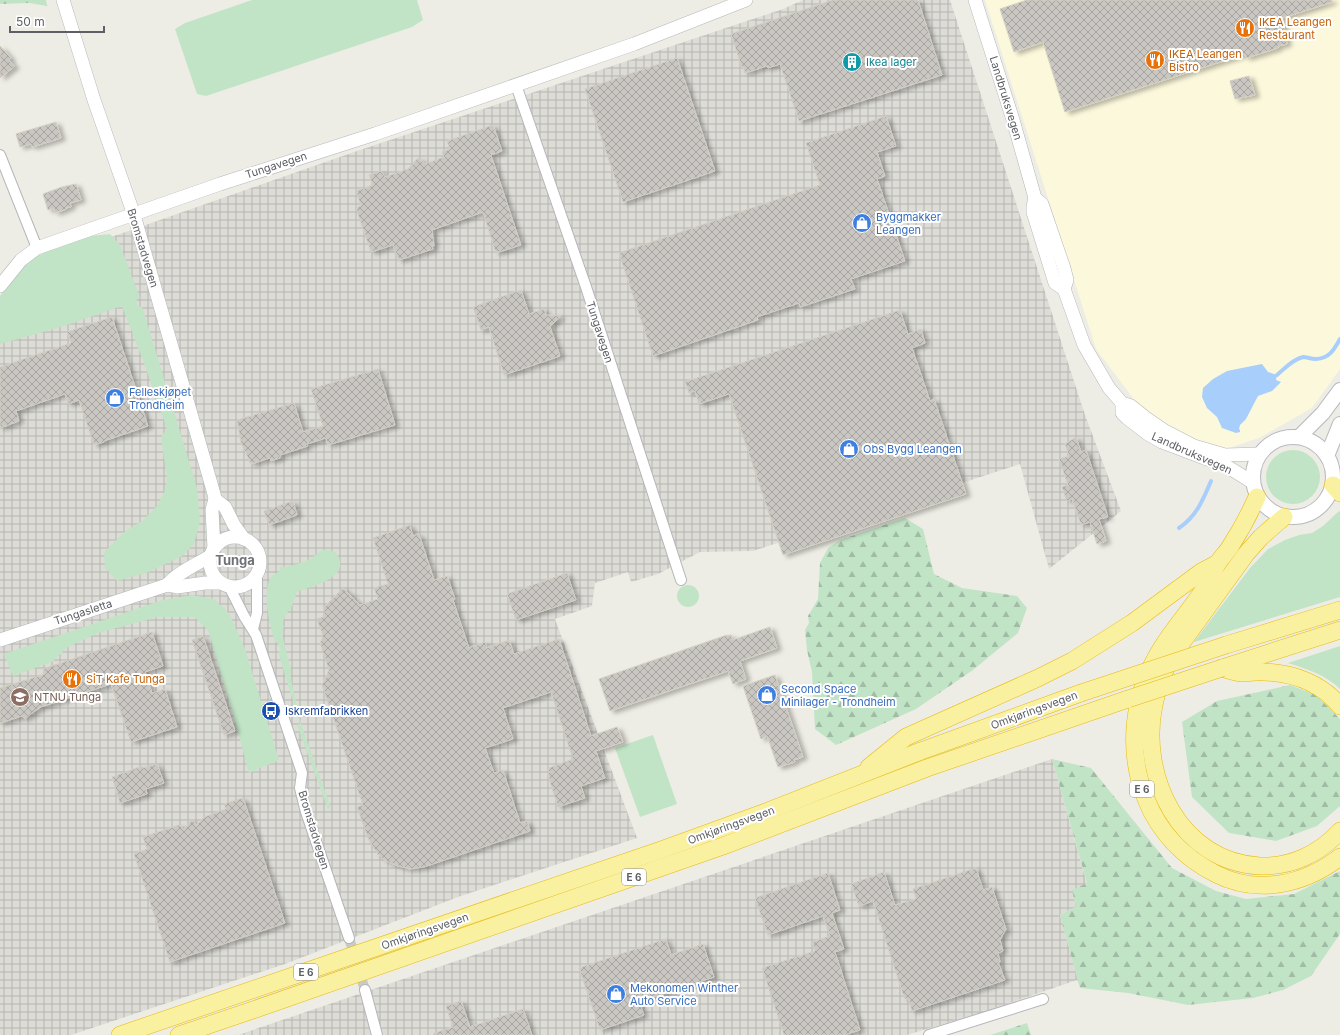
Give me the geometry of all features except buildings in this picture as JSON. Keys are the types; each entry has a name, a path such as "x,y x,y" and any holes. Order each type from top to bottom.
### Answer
{"highway":[{"name":"E 6","path":"1255,489 1244,526 1218,563 1208,582 1161,649 1148,673 1140,696 1135,718 1134,743 1136,766 1149,808 1159,826 1172,842 1188,857 1225,879 1246,884 1267,886 1289,883 1309,877 1329,866 1340,857"},
{"name":"E 6","path":"1284,517 1261,537 1246,554 1170,659 1162,676 1153,706 1153,759 1157,777 1172,814 1185,830 1199,843 1232,861 1251,865 1269,866 1285,864 1301,859 1318,850 1332,840 1340,831"},
{"name":"E 6","path":"856,778 906,737 1038,678 1072,661 1132,623 1201,572 1218,563"},
{"name":"Omkjøringsvegen","path":"120,1035 661,850 856,778 921,751 1081,693 1226,645 1340,610"},
{"name":"Omkjøringsvegen","path":"179,1035 716,848 927,768 1081,714 1340,630"},
{"path":"1222,668 1241,673 1263,672 1285,674 1302,678 1320,688 1340,706"}],"main road":[{"path":"1299,437 1324,413 1340,390"},
{"path":"1327,456 1340,424"},
{"path":"1290,437 1299,437 1310,440 1320,447 1327,456 1331,465 1336,489 1320,507 1309,514 1297,518 1284,517 1273,513 1264,506 1255,489 1252,472 1259,454 1272,442 1290,437"}],"street":[{"name":"Bromstadvegen","path":"63,0 94,100 134,214 216,499 225,507 234,525 244,539"},
{"name":"Tungavegen","path":"0,286 21,260 37,248 213,186 382,132 634,44 746,0"},
{"name":"Landbruksvegen","path":"975,0 1013,120 1035,198 1042,204 1064,268 1067,280 1064,289 1084,345 1109,388 1122,403 1130,406 1165,431 1194,446 1225,455 1259,454"},
{"name":"Tungavegen","path":"516,84 588,294 681,580"},
{"path":"0,155 37,248"},
{"name":"Landbruksvegen","path":"1122,403 1122,413 1148,434 1162,442 1228,467 1255,489"},
{"name":"Bromstadvegen","path":"212,552 212,510 216,499"},
{"path":"233,537 244,539 254,545 258,551 260,567 251,581 244,585 236,587 225,584 216,578 212,571 210,563 212,552 219,542 226,538 233,537"},
{"name":"Tungasletta","path":"167,585 174,577 183,573 212,552"},
{"path":"253,629 257,613 256,574"},
{"name":"Tungasletta","path":"0,640 167,585 177,587 205,583 225,584"},
{"name":"Bromstadvegen","path":"225,584 253,629 302,773 300,788 306,812 349,938"},
{"path":"365,990 377,1035"},
{"path":"929,1035 1043,999"}],"shaded area":[{"path":"803,0 950,0 1085,415 1121,511 1049,569 1020,464 753,551 700,552 658,574 631,582 628,572 595,583 592,606 555,619 637,838 458,897 285,964 71,1035 0,1035 0,304 23,268 354,152 783,9"},
{"path":"985,0 1340,0 1340,369 1312,408 1259,438 1220,451 1161,425 1139,406 1096,349"},
{"path":"1052,759 1087,884 1076,907 1060,915 1080,987 1077,980 986,1011 907,1035 238,1035"}],"green space":[{"path":"0,0 46,0 47,6 29,3 0,4"},
{"path":"252,0 417,0 423,20 412,27 206,96 197,94 175,29 185,23"},
{"path":"110,234 120,245 140,298 136,300 138,307 142,306 197,488 200,521 194,544 182,556 149,572 117,581 105,568 104,552 124,532 142,521 157,506 165,490 167,478 161,437 167,429 122,306 61,327 0,344 0,296 13,277 31,259 50,250 90,236"},
{"path":"1293,450 1303,452 1312,458 1318,467 1320,477 1318,487 1312,496 1303,502 1293,504 1283,502 1274,496 1268,487 1266,477 1268,467 1274,458 1283,452"},
{"path":"1339,511 1340,597 1194,642 1250,568 1268,549 1285,540 1299,535 1312,533 1323,526"},
{"path":"905,518 923,529 934,574 962,588 1017,596 1027,608 1018,633 973,670 916,709 836,745 815,729 812,672 807,650 805,630 809,623 808,616 818,599 820,563 828,548 840,540"},
{"path":"322,550 332,551 337,554 340,564 339,570 327,580 297,592 290,611 288,611 282,624 284,626 282,634 291,670 290,675 301,724 331,808 328,809 297,725 300,724 278,652 281,651 278,643 276,643 271,629 267,602 268,585 270,579 273,575 280,571 280,567 302,562 313,557"},
{"path":"688,585 696,588 699,596 696,604 688,607 680,604 677,596 680,588"},
{"path":"192,595 214,599 229,613 245,649 279,760 249,773 208,630 194,617 158,617 98,633 68,647 52,662 13,676 4,654 163,600"},
{"path":"1340,646 1340,689 1322,676 1288,663"},
{"path":"1290,685 1316,695 1340,719 1340,806 1317,826 1276,841 1229,833 1192,797 1182,722 1217,701"},
{"path":"653,735 677,804 640,817 615,748"},
{"path":"1052,759 1091,768 1172,868 1216,891 1246,899 1294,894 1340,871 1340,934 1311,976 1283,990 1253,998 1188,1005 1128,993 1080,988 1060,915 1076,907 1072,890 1087,883"},
{"path":"1027,1023 1031,1035 990,1035"}],"water":[{"path":"1262,364 1268,372 1277,375 1276,380 1281,382 1272,391 1258,396 1246,419 1240,425 1240,432 1236,433 1222,428 1217,417 1207,408 1202,397 1203,388 1213,379 1227,371"}],"waterway":[{"path":"1277,375 1289,364 1299,358 1320,359 1327,356 1340,339"},
{"path":"1179,528 1190,519 1202,501 1211,481"}],"tunnel":[{"path":"349,938 365,990"}],"place":[{"name":"IKEA Leangen Restaurant","path":"1245,28"},
{"name":"IKEA Leangen Bistro","path":"1155,60"},
{"name":"Ikea lager","path":"852,62"},
{"name":"Byggmakker Leangen","path":"862,223"},
{"name":"Felleskjøpet Trondheim","path":"115,398"},
{"name":"Obs Bygg Leangen","path":"849,449"},
{"name":"SiT Kafe Tunga","path":"72,679"},
{"name":"Second Space Minilager - Trondheim","path":"767,695"},
{"name":"NTNU Tunga","path":"20,697"},
{"name":"Iskremfabrikken","path":"271,711"},
{"name":"Mekonomen Winther Auto Service","path":"616,994"}],"district":[{"name":"Tunga","path":"235,560"}]}
